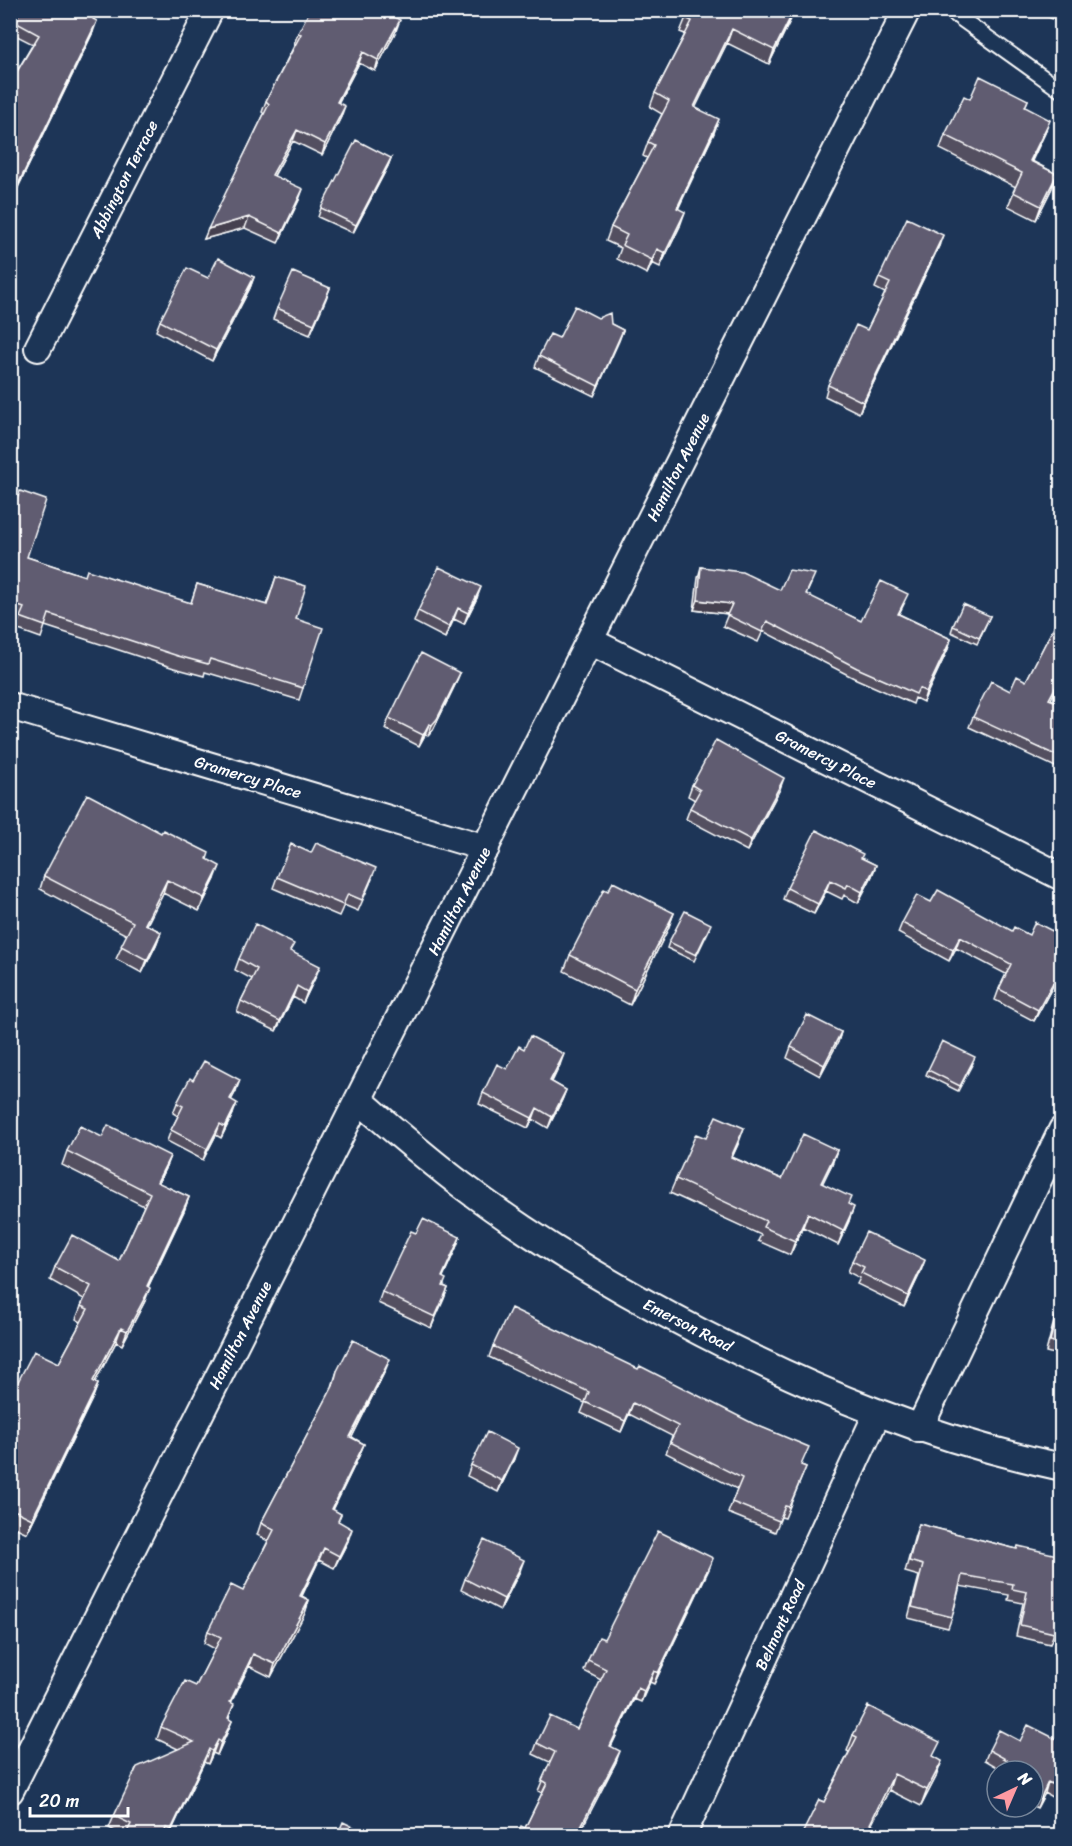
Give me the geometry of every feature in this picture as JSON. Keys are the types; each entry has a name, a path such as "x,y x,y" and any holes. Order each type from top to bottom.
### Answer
{"street":[{"name":"Abbington Terrace","path":"38,348 210,10"},
{"name":"Hamilton Avenue","path":"10,1791 907,10"},
{"name":"Gramercy Place","path":"590,641 1062,877"},
{"name":"Gramercy Place","path":"10,705 486,848"},
{"name":"Emerson Road","path":"358,1100 465,1187 552,1249 645,1304 777,1371 877,1414 1007,1455 1062,1467"},
{"path":"919,1429 1062,1130"},
{"name":"Belmont Road","path":"682,1836 877,1414"}],"lane":[{"path":"949,10 1062,92"}],"building":[{"path":"20,10 97,10 93,19 97,21 10,201 10,83 39,35 15,22"},
{"path":"310,10 382,10 400,20 378,60 363,52 337,102 345,106 325,144 297,130 272,175 303,189 282,233 249,217 208,229 269,104 266,101 301,34 298,33"},
{"path":"689,10 794,10 774,50 732,29 694,107 719,119 677,208 685,212 665,253 657,249 652,260 622,245 627,235 611,227 654,145 648,142 669,101 655,93 692,21 685,18"},
{"path":"980,76 1028,100 1025,107 1050,120 1030,161 1057,174 1041,206 1013,192 1022,173 945,135 964,96 970,99"},
{"path":"356,140 391,158 356,225 321,208"},
{"path":"907,218 943,235 863,402 828,385 856,325 867,330 890,283 879,278"},
{"path":"218,258 254,277 216,350 160,321 187,268 208,278"},
{"path":"293,272 330,288 314,324 277,308"},
{"path":"575,306 598,318 610,313 611,324 623,330 598,386 539,356 550,334 559,338"},
{"path":"20,491 46,500 27,557 85,576 87,570 191,603 197,584 267,605 276,577 306,586 296,619 323,628 303,688 210,659 208,664 178,656 49,614 45,626 20,617 24,608 10,603 10,519"},
{"path":"439,567 481,587 468,613 458,608 449,627 418,611"},
{"path":"701,567 742,572 780,590 789,570 815,574 806,594 861,621 881,581 908,594 898,614 951,639 926,692 919,688 916,694 857,668 767,621 762,632 727,615 732,604 698,600"},
{"path":"963,604 990,616 979,638 953,626"},
{"path":"1062,611 1062,675 1049,699 1062,704 1062,758 973,717 991,681 1010,691 1017,676 1026,681"},
{"path":"421,653 460,673 437,719 432,725 429,724 423,735 389,718"},
{"path":"716,740 784,778 751,840 690,808 700,790 692,785"},
{"path":"87,794 161,833 163,830 209,853 207,859 220,866 204,898 167,880 145,924 161,932 147,960 121,946 133,922 44,876"},
{"path":"816,830 863,854 861,858 876,865 862,892 848,884 846,888 830,880 818,904 787,888"},
{"path":"316,843 376,868 362,900 348,894 343,905 277,877 291,844 311,853"},
{"path":"613,882 674,913 635,989 570,955 604,889 608,891"},
{"path":"938,890 1012,931 1014,927 1029,935 1035,922 1062,936 1062,966 1038,1010 999,989 1011,964 960,937 953,950 902,923 917,895 931,902"},
{"path":"685,911 711,924 696,955 669,942"},
{"path":"255,924 294,944 290,951 320,966 307,992 297,986 280,1021 241,1001 257,969 239,959"},
{"path":"807,1015 841,1032 824,1065 791,1047"},
{"path":"530,1036 564,1054 550,1081 566,1090 552,1117 537,1108 532,1118 483,1093 497,1064 507,1069 519,1046 524,1049"},
{"path":"942,1041 975,1057 960,1086 928,1070"},
{"path":"204,1061 240,1080 230,1099 237,1103 225,1127 220,1124 207,1149 171,1130 183,1106 177,1103 190,1078 193,1080"},
{"path":"716,1116 744,1128 731,1157 782,1179 803,1134 837,1150 821,1183 851,1197 848,1204 854,1207 843,1231 808,1213 795,1241 763,1227 766,1221 676,1179 696,1134 706,1138"},
{"path":"108,1125 170,1156 157,1182 189,1197 147,1286 150,1288 127,1331 121,1328 93,1381 98,1384 32,1519 12,1509 10,1512 10,1409 17,1395 12,1393 34,1351 59,1363 88,1309 81,1306 91,1286 55,1267 72,1235 119,1261 150,1193 67,1151 80,1126 102,1137"},
{"path":"423,1219 460,1237 442,1277 446,1279 443,1286 448,1288 435,1317 382,1292 411,1231 416,1233"},
{"path":"866,1232 925,1260 908,1296 861,1273 864,1267 852,1261"},
{"path":"1059,1306 1062,1307 1062,1344 1050,1341"},
{"path":"511,1308 638,1369 640,1366 754,1424 809,1447 801,1465 806,1467 789,1507 785,1506 779,1521 732,1502 742,1478 670,1442 678,1426 633,1403 625,1421 585,1402 589,1392 493,1346"},
{"path":"353,1340 390,1359 350,1437 364,1444 332,1509 341,1514 338,1521 352,1529 339,1556 324,1548 300,1596 309,1600 275,1664 253,1654 230,1702 234,1704 228,1718 232,1721 221,1742 218,1740 212,1751 209,1749 171,1830 166,1828 163,1836 125,1836 131,1824 114,1816 137,1767 194,1742 161,1727 185,1681 196,1686 221,1637 208,1631 231,1585 243,1591 274,1530 261,1523 333,1386 337,1371"},
{"path":"487,1432 518,1448 502,1481 471,1465"},
{"path":"919,1524 1017,1549 1018,1546 1062,1556 1062,1600 1054,1633 1020,1625 1027,1592 1012,1589 1013,1584 962,1575 952,1617 912,1607 923,1565 909,1561"},
{"path":"658,1531 713,1558 658,1673 654,1671 644,1691 638,1688 610,1746 620,1751 580,1828 583,1830 580,1836 516,1836 521,1826 525,1828 547,1783 542,1780 555,1752 537,1743 550,1716 577,1729 606,1669 588,1660 599,1637 604,1639"},
{"path":"484,1540 524,1560 504,1599 465,1579"},
{"path":"868,1706 940,1742 933,1756 942,1761 927,1790 894,1774 870,1824 889,1836 805,1836 802,1834 819,1800 824,1802 857,1737 853,1735"},
{"path":"1028,1725 1062,1742 1060,1761 1062,1761 1062,1789 1048,1782 1045,1788 1045,1759 1005,1759 989,1750 999,1730 1020,1741"},
{"path":"343,1822 372,1836 337,1836"}]}
